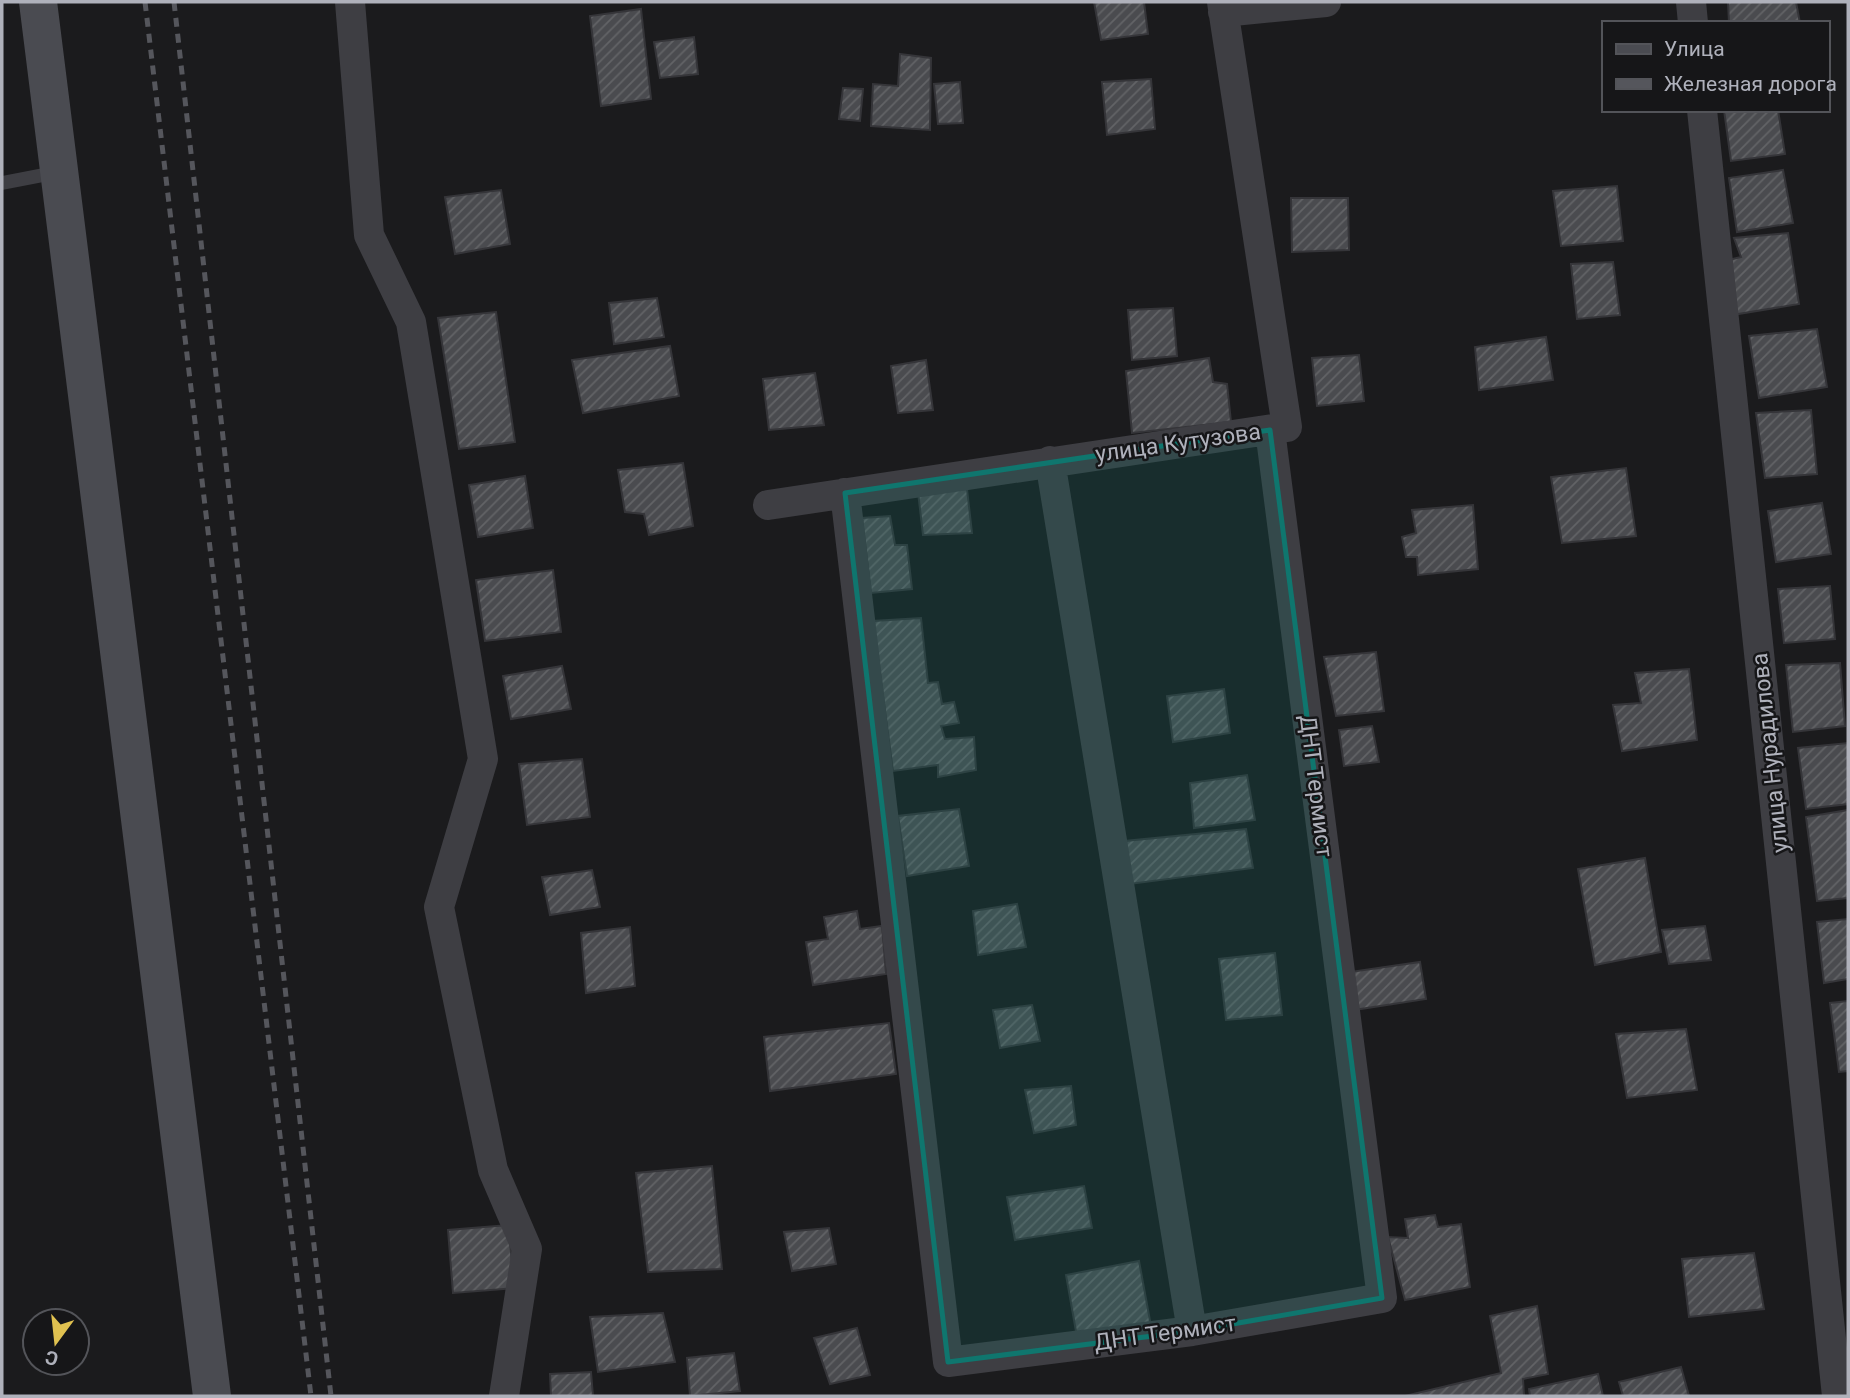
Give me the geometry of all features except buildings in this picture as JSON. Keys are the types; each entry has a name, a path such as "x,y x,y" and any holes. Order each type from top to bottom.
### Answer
{"street":[{"path":"38,2 212,1396"},
{"path":"350,2 369,235 411,322 483,759 439,907 493,1170 527,1249 504,1396"},
{"path":"1223,7 1326,2"},
{"path":"1691,2 1693,21"},
{"name":"улица Кутузова","path":"768,505 1287,427 1223,7"},
{"name":"улица Нурадилова","path":"1702,112 1837,1396"},
{"name":"ДНТ Термист","path":"845,493 948,1362 1192,1331 1382,1297 1270,430"},
{"path":"1050,461 1192,1331"}],"lane":[{"path":"2,183 60,172"}],"highlighted area":[{"path":"1270,430 1382,1298 1192,1331 948,1362 845,493"}],"railway":[{"path":"145,2 311,1396"},
{"path":"174,2 331,1396"}]}
